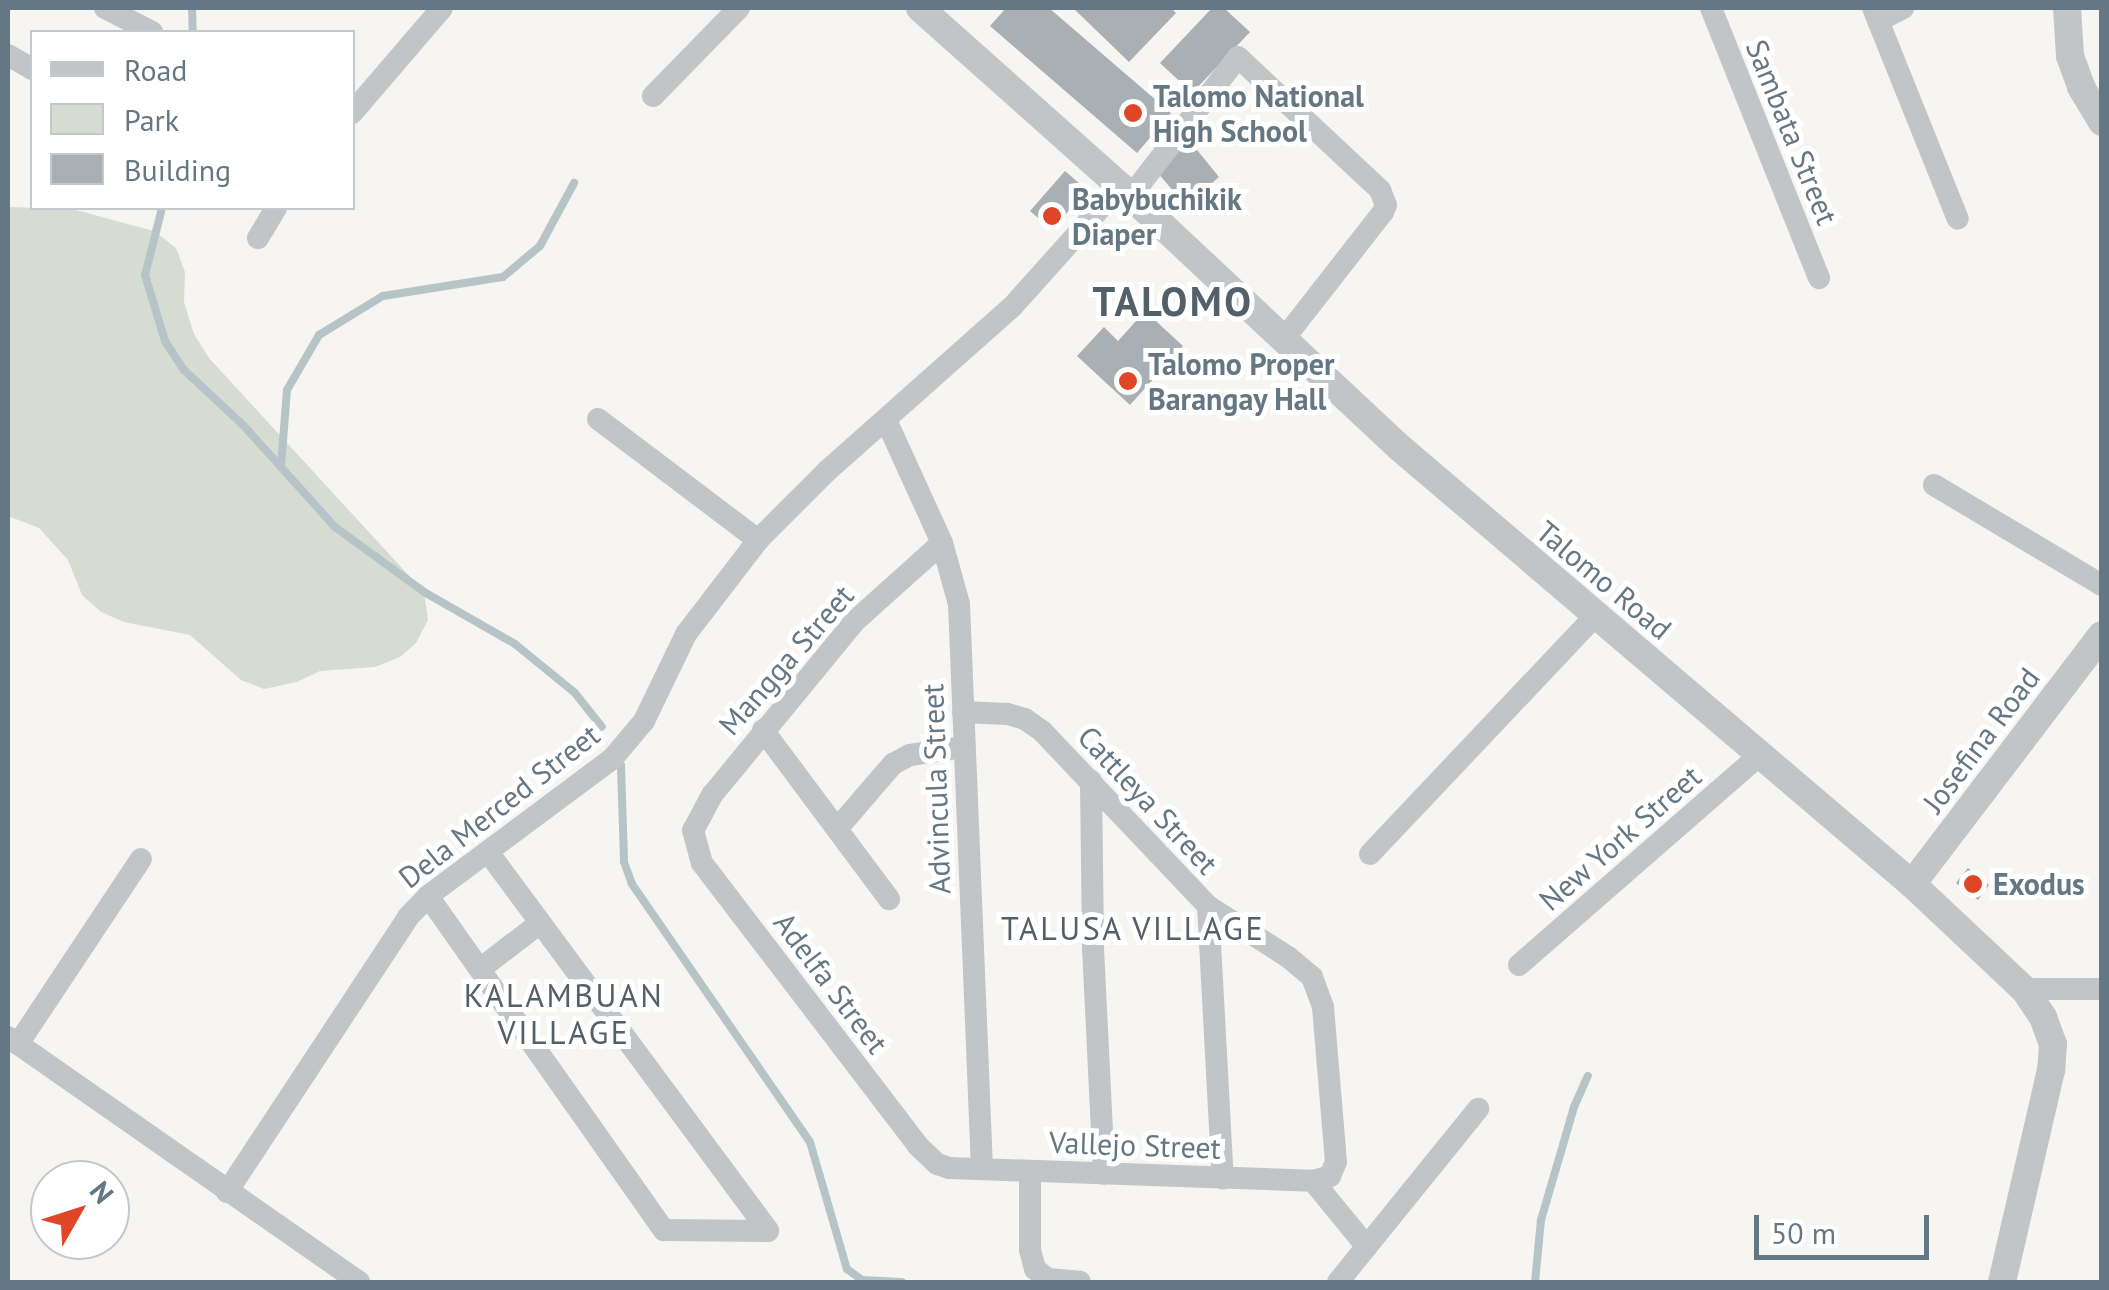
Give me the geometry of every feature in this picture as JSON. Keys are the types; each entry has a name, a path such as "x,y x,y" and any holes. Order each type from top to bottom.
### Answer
{"street":[{"path":"105,8 148,30"},
{"path":"355,110 442,8"},
{"path":"653,96 739,8"},
{"name":"Talomo Road","path":"920,8 1126,191 1400,447 1912,884 2024,990 2043,1017 2052,1044 2052,1070 2002,1282"},
{"name":"Sambata Street","path":"1711,8 1818,278"},
{"path":"1903,8 1876,14 1958,218"},
{"path":"2067,8 2070,56 2081,87 2102,122"},
{"path":"8,56 30,68"},
{"name":"Dela Merced Street","path":"227,1192 325,1048 393,936 428,896 590,778 630,740 656,700 686,634 758,540 790,505 1012,307 1126,191 1238,56 1380,190 1386,205 1282,340"},
{"path":"258,238 275,210"},
{"path":"598,419 758,540"},
{"name":"Advincula Street","path":"886,420 942,544 959,604 982,1169"},
{"path":"1934,485 2102,586"},
{"name":"Mangga Street","path":"694,830 712,795 855,621 942,544"},
{"path":"1370,854 1596,615"},
{"name":"Josefina Road","path":"1912,884 2102,635"},
{"name":"Cattleya Street","path":"962,712 1025,719 1091,781 1208,906 1302,967 1319,990 1336,1162 1321,1178"},
{"path":"763,730 889,899"},
{"path":"837,829 893,764 910,755 964,747"},
{"name":"New York Street","path":"1519,966 1760,755"},
{"path":"1091,781 1093,948 1104,1174"},
{"name":"Adelfa Street","path":"694,830 702,863 918,1146 937,1164"},
{"path":"428,896 664,1230 768,1230 488,852"},
{"path":"141,859 13,1040 358,1282"},
{"path":"1208,906 1224,1179"},
{"path":"480,969 540,923"},
{"path":"2024,990 2102,988"},
{"path":"1338,1282 1478,1109"},
{"name":"Vallejo Street","path":"937,1164 1224,1179 1321,1178"},
{"path":"1030,1171 1030,1250 1035,1269 1048,1279 1080,1282"},
{"path":"1321,1178 1367,1246"}],"green space":[{"path":"8,207 76,210 154,231 176,248 185,272 184,302 194,334 209,358 424,592 428,620 416,643 400,657 375,667 320,671 297,682 264,689 241,680 190,635 124,622 101,612 82,595 68,560 39,528 8,516"}],"building":[{"path":"1006,8 1049,8 1171,113 1137,153 990,26"},
{"path":"1073,8 1171,8 1176,13 1129,62"},
{"path":"1212,8 1224,8 1250,32 1192,93 1160,63"},
{"path":"1185,135 1219,177 1186,206 1157,172"},
{"path":"1065,171 1087,190 1052,230 1030,211"},
{"name":"Talomo Proper Barangay Hall","path":"1145,311 1183,346 1130,405 1077,356 1104,327 1118,341"},
{"name":"Exodus","path":"1968,868 1989,885 1978,900 1956,883"}],"waterway":[{"path":"192,8 193,30"},
{"path":"281,466 287,390 319,335 383,296 503,277 540,246 574,183"},
{"path":"161,210 145,275 165,341 184,370 244,426 335,527 424,592 515,644 575,693 602,727"},
{"path":"621,765 624,862 632,884 810,1142 847,1269 862,1280 902,1282"},
{"path":"1535,1282 1541,1220 1574,1107 1588,1076"}],"place":[{"name":"Talomo National High School","path":"1133,113"},
{"name":"Babybuchikik Diaper","path":"1052,216"},
{"name":"Talomo Proper Barangay Hall","path":"1128,381"},
{"name":"Exodus","path":"1973,884"}],"district":[{"name":"TALOMO","path":"1173,301"},
{"name":"TALUSA VILLAGE","path":"1133,928"},
{"name":"KALAMBUAN VILLAGE","path":"564,1014"}]}
